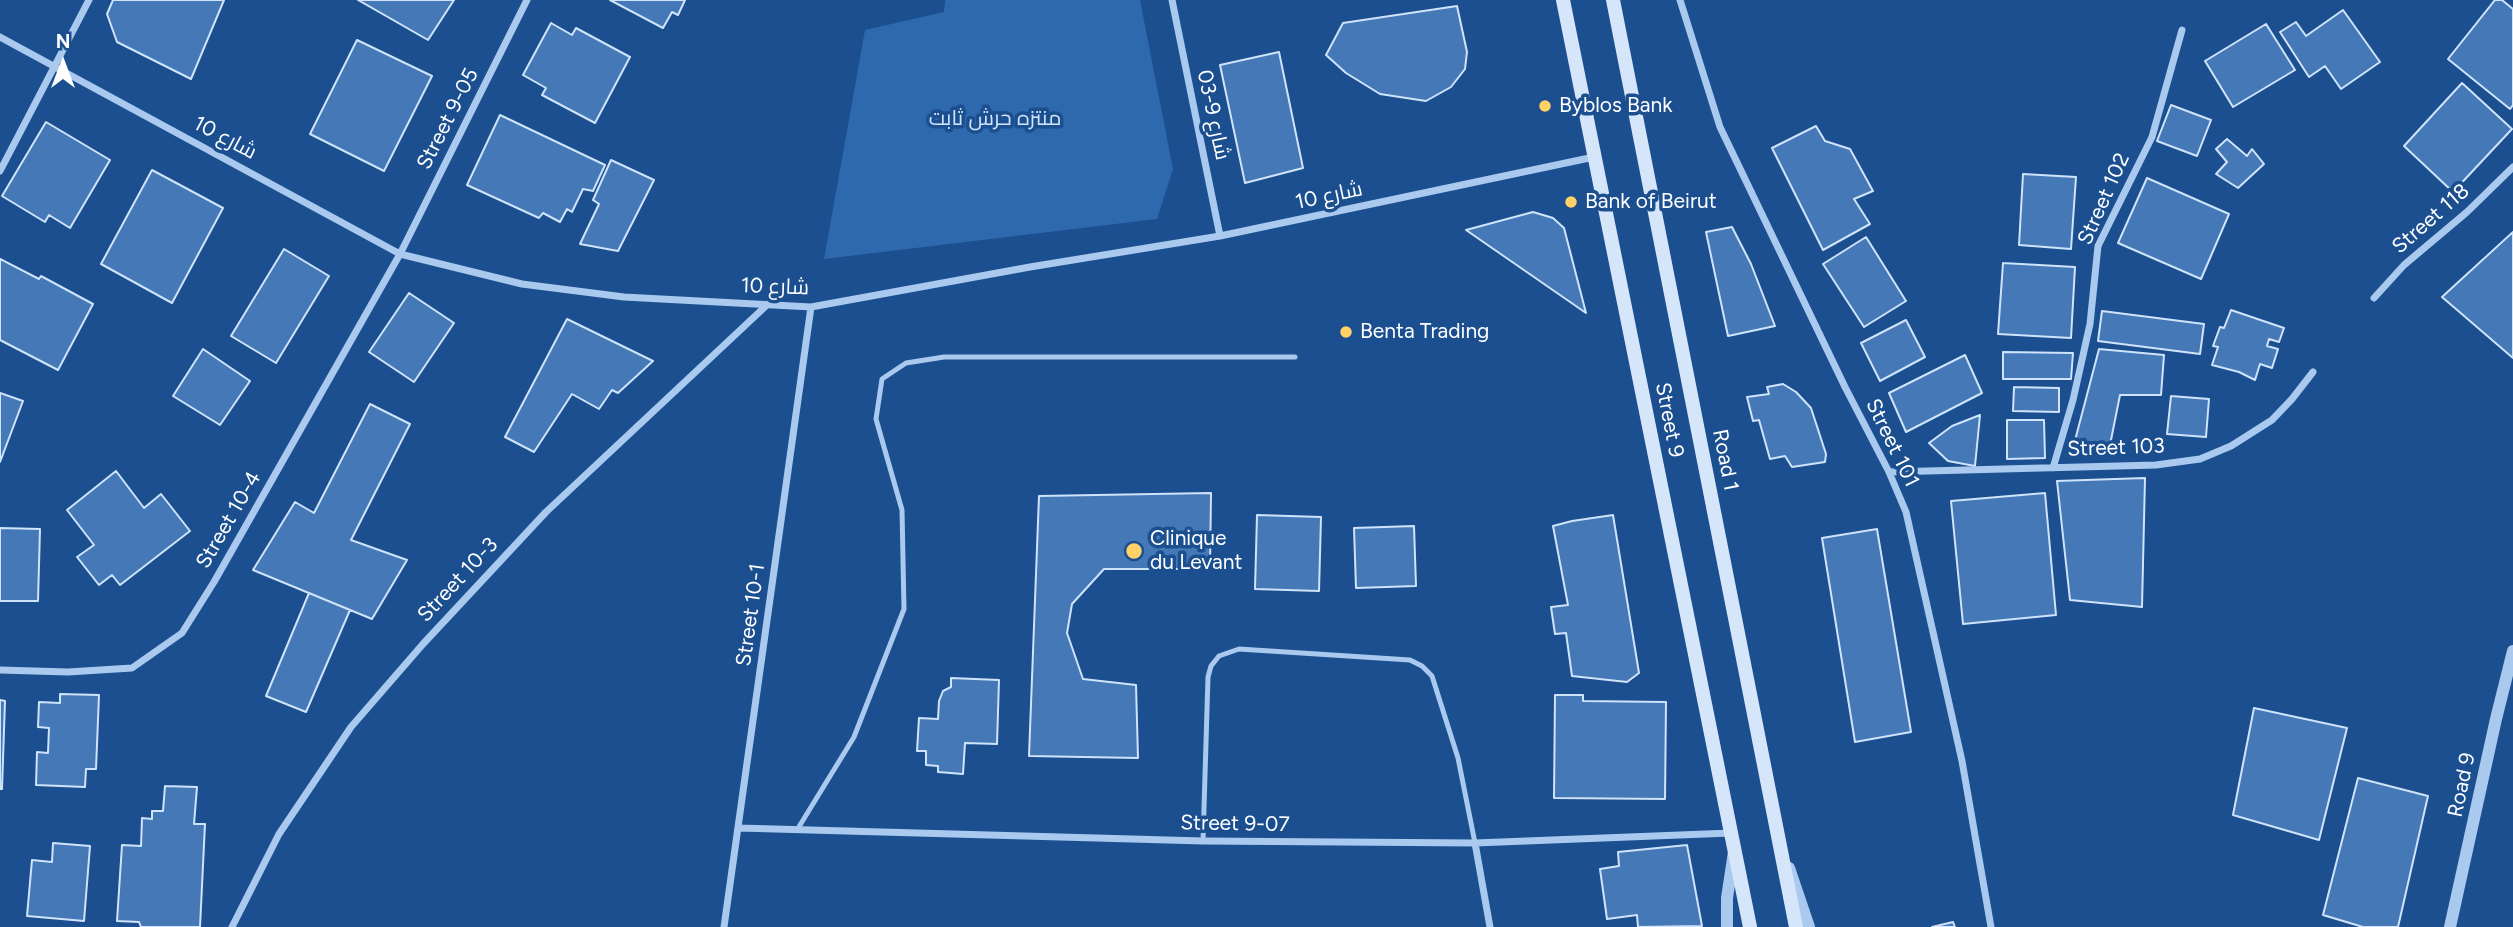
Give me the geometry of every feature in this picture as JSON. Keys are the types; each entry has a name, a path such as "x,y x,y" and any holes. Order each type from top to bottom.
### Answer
{"main road":[{"name":"Street 9","path":"1563,0 1750,927"},
{"name":"Road 1","path":"1614,0 1796,927"}],"street":[{"path":"0,171 89,0"},
{"name":"Street 9-05","path":"400,254 527,0"},
{"name":"شارع 9-03","path":"1172,0 1220,236"},
{"name":"Street 101","path":"1680,0 1720,127 1906,512 1962,761 1991,927"},
{"name":"Street 102","path":"2053,468 2073,400 2090,324 2098,246 2152,137 2182,30"},
{"name":"شارع 10","path":"0,37 400,254 522,284 624,298 811,307 1220,236 1594,157"},
{"name":"Street 118","path":"2374,299 2404,265 2467,212 2513,167"},
{"name":"Street 10-4","path":"0,670 68,672 132,667 182,633 214,582 400,254"},
{"name":"Street 10-3","path":"232,927 279,834 351,727 423,644 545,512 768,304"},
{"name":"Street 10-1","path":"724,927 811,307"},
{"name":"Street 103","path":"1889,472 2156,465 2200,459 2231,446 2272,420 2313,372"},
{"name":"Road 9","path":"2450,927 2513,651"},
{"name":"Street 9-07","path":"739,828 1203,841 1475,844 1731,833"},
{"path":"1779,839 1809,927"},
{"path":"1475,844 1490,927"},
{"name":"Street 9","path":"1727,927 1727,898 1734,849"}],"lane":[{"path":"797,830 854,737 904,608 902,510 876,419 882,379 906,363 944,358 1296,358"},
{"path":"1203,841 1208,677 1211,666 1219,656 1239,649 1410,660 1422,666 1432,676 1458,758 1475,844"}],"green space":[{"name":"منتزه حرش ثابت","path":"945,0 1140,0 1173,169 1157,219 824,259 865,30 944,12"}],"building":[{"path":"113,0 224,0 191,79 117,42 107,14"},
{"path":"358,0 454,0 428,40"},
{"path":"610,0 685,0 678,15 672,12 663,28"},
{"path":"2495,0 2502,0 2513,9 2513,105 2510,109 2448,59"},
{"path":"1457,6 1467,52 1465,69 1451,87 1426,101 1380,94 1346,73 1326,55 1343,23"},
{"path":"2343,10 2380,62 2341,89 2325,66 2309,77 2280,32 2296,22 2306,36"},
{"path":"551,23 572,35 576,28 630,57 595,123 542,95 546,88 523,75"},
{"path":"2266,24 2295,70 2233,107 2205,61"},
{"path":"357,40 432,76 384,171 310,134"},
{"path":"1279,52 1303,168 1245,183 1220,65"},
{"path":"2462,83 2512,129 2453,192 2404,146"},
{"path":"2171,105 2211,120 2197,156 2157,141"},
{"path":"500,115 605,165 593,191 583,189 572,212 567,209 560,222 543,213 539,218 467,185"},
{"path":"46,122 110,160 70,228 49,215 45,222 2,196"},
{"path":"1816,126 1825,141 1850,149 1873,191 1854,199 1870,224 1823,250 1772,148"},
{"path":"2227,139 2247,156 2252,149 2264,164 2238,188 2216,174 2227,162 2216,149"},
{"path":"611,160 654,180 618,251 580,244 599,204 593,200"},
{"path":"152,170 223,208 172,303 101,264"},
{"path":"2023,174 2076,177 2071,249 2019,245"},
{"path":"2147,178 2229,214 2201,279 2118,243"},
{"path":"1533,212 1553,218 1564,228 1586,313 1466,230"},
{"path":"1732,227 1751,264 1775,326 1728,336 1706,232"},
{"path":"2513,232 2513,358 2442,297"},
{"path":"1866,237 1906,301 1864,327 1823,264"},
{"path":"284,249 329,276 276,363 231,336"},
{"path":"0,259 39,279 41,276 93,304 58,370 0,340"},
{"path":"2003,263 2075,267 2071,338 1998,334"},
{"path":"409,293 454,323 414,382 369,352"},
{"path":"2231,310 2284,328 2279,342 2269,339 2267,346 2278,349 2272,368 2260,364 2255,380 2239,372 2212,365 2218,347 2213,346 2220,327 2224,328"},
{"path":"2102,311 2204,324 2200,354 2098,341"},
{"path":"567,319 653,361 618,393 612,390 599,409 572,394 534,452 505,437"},
{"path":"1906,320 1925,357 1880,381 1861,343"},
{"path":"203,349 250,381 220,425 173,396"},
{"path":"2099,349 2164,355 2161,395 2120,395 2108,455 2073,448"},
{"path":"2003,352 2073,353 2071,379 2003,379"},
{"path":"1965,355 1982,393 1906,432 1889,393"},
{"path":"1783,384 1796,392 1811,408 1826,454 1825,462 1792,467 1785,456 1770,459 1759,420 1753,421 1747,397 1769,394 1767,387"},
{"path":"2014,387 2059,388 2059,412 2013,411"},
{"path":"0,393 23,401 0,462"},
{"path":"2171,396 2209,399 2206,437 2167,434"},
{"path":"370,404 410,424 351,540 407,560 372,619 253,570 295,502 314,513"},
{"path":"1980,415 1975,466 1948,461 1929,443 1952,426"},
{"path":"2007,420 2044,420 2045,458 2007,459"},
{"path":"116,471 144,508 161,494 190,531 120,585 112,575 99,585 77,557 94,545 67,510"},
{"path":"2145,478 2142,607 2070,600 2057,481"},
{"path":"1211,493 1210,569 1104,569 1072,604 1067,633 1083,679 1136,685 1138,758 1029,756 1039,496"},
{"path":"2045,493 2056,615 1963,624 1951,501"},
{"path":"1257,515 1321,517 1319,591 1255,589"},
{"path":"1613,515 1639,673 1627,682 1572,676 1566,633 1555,634 1551,607 1568,605 1553,526"},
{"path":"1414,526 1416,586 1356,588 1354,528"},
{"path":"0,528 40,529 38,601 0,601"},
{"path":"1877,529 1911,732 1855,742 1822,538"},
{"path":"309,593 350,610 306,712 266,696"},
{"path":"951,678 999,680 997,744 965,743 963,774 938,772 938,766 926,765 926,751 917,751 919,718 938,719 939,701 943,691 951,687"},
{"path":"60,694 99,695 96,769 86,769 85,787 36,785 37,752 48,753 49,728 38,727 39,702 60,703"},
{"path":"1555,695 1583,695 1583,701 1666,702 1665,799 1554,798"},
{"path":"0,700 5,701 2,789 0,789"},
{"path":"2254,708 2347,728 2319,840 2233,815"},
{"path":"2358,778 2428,796 2398,927 2363,927 2323,915"},
{"path":"165,786 197,787 194,824 205,824 200,927 141,927 139,922 117,921 122,845 141,846 142,818 152,819 152,811 163,811"},
{"path":"53,843 90,846 84,921 27,916 32,860 52,862"},
{"path":"1687,845 1702,926 1638,927 1637,915 1607,919 1600,869 1619,866 1618,852"},
{"path":"1953,922 1955,927 1932,927"}],"place":[{"name":"Byblos Bank","path":"1545,106"},
{"name":"Bank of Beirut","path":"1571,202"},
{"name":"Benta Trading","path":"1346,332"},
{"name":"Clinique du Levant","path":"1134,551"}]}
